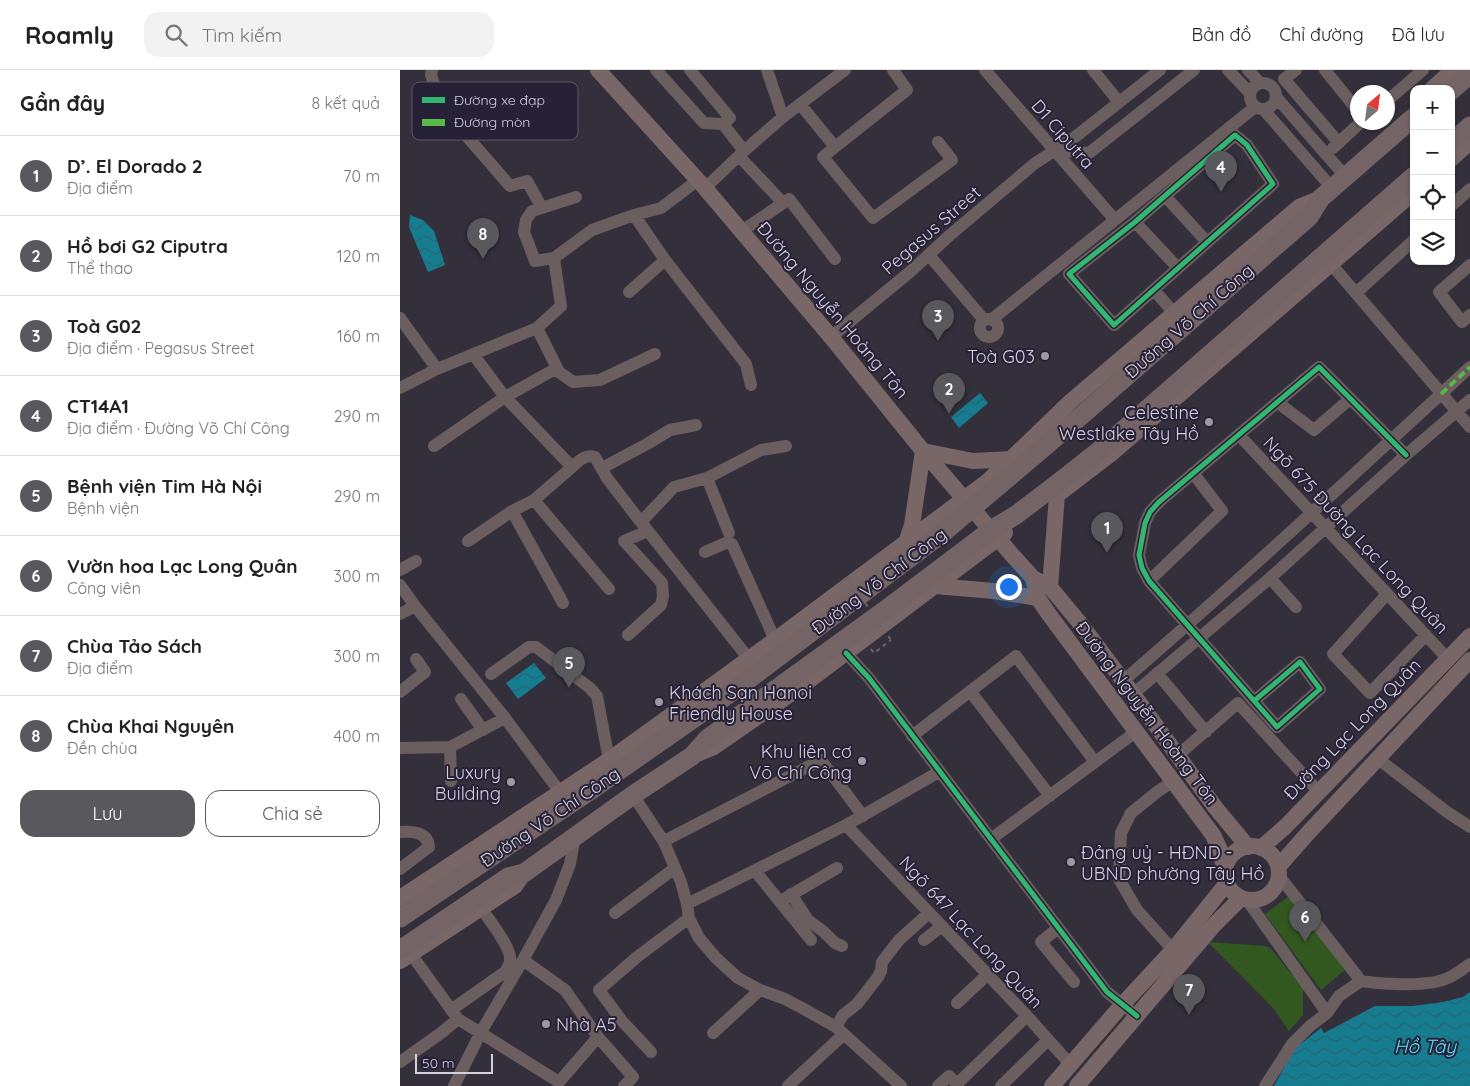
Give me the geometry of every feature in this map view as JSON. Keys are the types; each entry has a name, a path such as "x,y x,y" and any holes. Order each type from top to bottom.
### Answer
{"highway":[{"path":"1455,87 1470,74"},
{"name":"Đường Võ Chí Công","path":"400,918 594,788 736,689 969,503 1309,217 1333,187 1410,119"},
{"path":"1464,146 1470,126"},
{"name":"Đường Võ Chí Công","path":"404,955 508,877 524,873 633,795 692,756 707,739 888,608 1023,515 1105,446 1410,179"},
{"path":"969,503 988,481"},
{"path":"972,556 995,534"}],"main road":[{"name":"Đường Nguyễn Hoàng Tôn","path":"598,70 702,184 832,338 923,451 1033,578 1050,587 1128,687 1215,807 1255,847"},
{"path":"1436,85 1453,70"},
{"path":"1455,155 1464,146"},
{"name":"Đường Võ Chí Công","path":"988,481 1070,402 1174,313 1299,207 1333,187"},
{"name":"Đường Võ Chí Công","path":"1023,515 1058,495 1111,454 1410,195"},
{"path":"906,542 912,525 923,451 974,461 1012,459"},
{"path":"1050,587 1058,495"},
{"name":"Đường Võ Chí Công","path":"400,898 608,760 775,640 906,542 935,530"},
{"name":"Đường Võ Chí Công","path":"692,756 714,747 799,688 936,586 972,556"},
{"name":"Đường Nguyễn Hoàng Tôn","path":"1033,578 1038,598 1137,731 1172,782 1213,835 1221,852 1226,878"},
{"path":"936,586 994,591 1038,598"},
{"name":"Đường Lạc Long Quân","path":"1255,847 1286,826 1470,636"},
{"path":"1279,872 1275,858 1269,852 1255,847 1240,849 1229,859 1226,866 1226,878 1230,889 1244,899 1261,899 1268,896 1274,890 1279,872 1378,758 1470,660"},
{"name":"Đường Võ Chí Công","path":"404,955 515,886 524,873"},
{"path":"1052,1086 1122,1005 1173,950 1226,878"},
{"path":"1077,1086 1219,920 1244,899"}],"street":[{"path":"432,70 431,75 433,82"},
{"path":"656,70 704,124 724,124 730,118 690,70"},
{"path":"767,70 783,117"},
{"path":"576,197 532,211 526,220 524,232 535,261 554,258 592,230 662,208 702,184 741,154 783,117 845,70"},
{"path":"893,70 907,90 823,157 873,218 952,160 938,142"},
{"name":"D1 Ciputra","path":"985,70 1115,220"},
{"path":"1093,70 1119,102"},
{"name":"Pegasus Street","path":"832,338 1034,164 1075,136 1160,70"},
{"path":"1055,150 1089,153 1194,70"},
{"path":"1228,70 1250,93"},
{"path":"929,255 988,320 1259,108 1271,107 1276,101 1276,92 1270,85 1260,83 1248,70"},
{"path":"1296,70 1284,79 1339,143"},
{"path":"1325,70 1350,101"},
{"path":"1395,94 1423,70"},
{"path":"1260,83 1252,88 1250,99 1333,187"},
{"path":"1276,97 1326,154 1333,187"},
{"path":"800,104 835,147"},
{"path":"724,124 741,154 783,204"},
{"path":"1326,154 1353,130"},
{"path":"1235,135 1247,145 1273,184 1114,325 1069,274 1166,196 1235,135"},
{"path":"470,140 510,186 527,181 542,208"},
{"path":"1455,202 1470,189"},
{"path":"1166,196 1207,242"},
{"path":"742,231 790,199 835,259"},
{"path":"639,214 665,260 746,364 751,385"},
{"path":"1135,222 1178,268"},
{"path":"1356,293 1410,244"},
{"path":"400,388 437,369 537,328 561,306 554,258"},
{"path":"629,292 665,260"},
{"path":"1331,264 1470,427"},
{"path":"1466,318 1439,292 1470,265"},
{"path":"1154,290 1174,313"},
{"path":"400,318 437,369"},
{"path":"537,328 559,372 573,382 600,380 655,354"},
{"path":"474,354 505,398 572,467"},
{"path":"1254,701 1300,662 1320,689 1277,727 1254,701 1200,637 1149,581 1142,568 1139,555 1145,523 1150,512 1159,502 1319,367 1406,455"},
{"path":"1128,687 1188,625 1312,514 1470,367"},
{"path":"434,446 505,398 557,368"},
{"path":"1277,402 1314,430 1350,399"},
{"path":"1128,687 1157,674 1270,578 1470,400"},
{"path":"602,468 670,430 696,426"},
{"name":"Ngõ 675 Đường Lạc Long Quân","path":"1238,435 1448,659"},
{"path":"628,635 661,605 664,596 662,583 624,541 644,526 674,487 707,478 761,450 786,446"},
{"path":"468,540 512,511 534,500 585,457 590,455 595,457 607,478 749,659"},
{"path":"1149,581 1222,511 1193,473"},
{"path":"707,478 729,533"},
{"path":"534,500 609,589"},
{"path":"512,511 563,603"},
{"path":"705,552 728,542 732,544 775,640"},
{"path":"400,570 416,561"},
{"path":"1270,578 1296,607"},
{"path":"400,585 505,718 560,792"},
{"path":"1387,594 1333,654 1370,693 1426,635"},
{"path":"400,614 415,606"},
{"path":"491,674 529,647 536,647 590,688 597,696 608,760"},
{"path":"846,653 869,678 1107,992 1138,1016"},
{"path":"912,736 1016,656 1095,762"},
{"path":"400,692 425,672 416,659"},
{"path":"1157,674 1206,732"},
{"path":"970,691 1050,796"},
{"path":"461,699 483,730"},
{"path":"1178,756 1238,703 1319,792"},
{"path":"400,748 450,748 505,718"},
{"path":"991,840 1137,731"},
{"path":"450,748 451,781"},
{"path":"1378,758 1447,812 1470,826"},
{"path":"664,841 821,760 862,816"},
{"path":"687,904 846,825 939,772"},
{"path":"1172,782 1131,813 1121,833 1119,879 1137,910 1173,950"},
{"path":"633,795 664,841 681,882 689,918 699,938 716,958 738,978 760,990 785,999 840,1031 902,1086"},
{"name":"Ngõ 647 Lạc Long Quân","path":"846,825 1070,1064"},
{"path":"400,832 422,834 427,840 429,847 400,870"},
{"path":"454,1086 481,1032 556,900 570,864 575,836"},
{"path":"615,913 675,868"},
{"path":"779,901 837,868"},
{"path":"755,871 811,940"},
{"path":"1279,872 1361,981"},
{"path":"791,894 808,920 835,943 842,946"},
{"path":"1244,899 1327,1013"},
{"path":"400,1062 442,1033 455,1015 505,972 510,963 510,954 481,908"},
{"path":"788,1086 840,1031 843,1016 857,1004 878,977 881,965 896,944 929,913"},
{"path":"651,1052 622,1021 598,990 637,957 689,918"},
{"path":"924,940 942,926"},
{"path":"1058,928 1041,942 1074,982"},
{"path":"404,955 455,1015 559,1082 598,1037"},
{"path":"523,960 566,990 629,1081"},
{"path":"1265,1086 1292,1044 1310,1026 1327,1013 1339,996 1361,981 1383,984 1408,984 1441,981 1470,964"},
{"path":"957,1003 987,975"},
{"path":"713,1033 760,990"},
{"path":"938,1086 949,1076 957,1084 1027,1016"},
{"path":"1001,1086 1048,1040"}],"path":[{"path":"847,576 891,640 874,653"}],"green space":[{"path":"1289,896 1346,969 1321,990 1265,914"},
{"path":"1208,942 1266,946 1271,949 1303,988 1303,1015 1289,1031 1274,1009"}],"water":[{"path":"410,215 423,220 434,231 445,265 428,272 409,227"},
{"path":"980,393 988,403 959,428 951,417"},
{"path":"534,663 546,678 518,699 506,683"},
{"name":"Hồ Tây","path":"1470,992 1470,1086 1274,1086 1294,1049 1321,1028 1324,1033 1375,1006 1413,1006 1443,1002 1463,997"}],"marked path":[{"path":"1441,394 1470,367"}],"cycle path":[{"path":"1235,135 1247,145 1273,184 1114,325 1069,274 1135,222 1235,135"},
{"path":"1254,701 1300,662 1320,689 1277,727 1149,581 1142,568 1139,555 1145,523 1150,512 1159,502 1319,367 1406,455"},
{"path":"846,653 869,678 1107,992 1137,1016"}],"place":[{"name":"CT14A1","path":"1221,192"},
{"name":"Chùa Khai Nguyên","path":"483,259"},
{"name":"Toà G02","path":"938,341"},
{"name":"Toà G03","path":"1045,356"},
{"name":"Hồ bơi G2 Ciputra","path":"949,414"},
{"name":"Celestine Westlake Tây Hồ","path":"1209,422"},
{"name":"D’. El Dorado 2","path":"1107,553"},
{"name":"Bệnh viện Tim Hà Nội","path":"569,688"},
{"name":"Khách Sạn Hanoi Friendly House","path":"659,702"},
{"name":"Khu liên cơ Võ Chí Công","path":"862,761"},
{"name":"Luxury Building","path":"511,782"},
{"name":"Đảng uỷ - HĐND - UBND phường Tây Hồ","path":"1071,862"},
{"name":"Vườn hoa Lạc Long Quân","path":"1305,942"},
{"name":"Chùa Tảo Sách","path":"1189,1015"},
{"name":"Nhà A5","path":"546,1024"}]}
